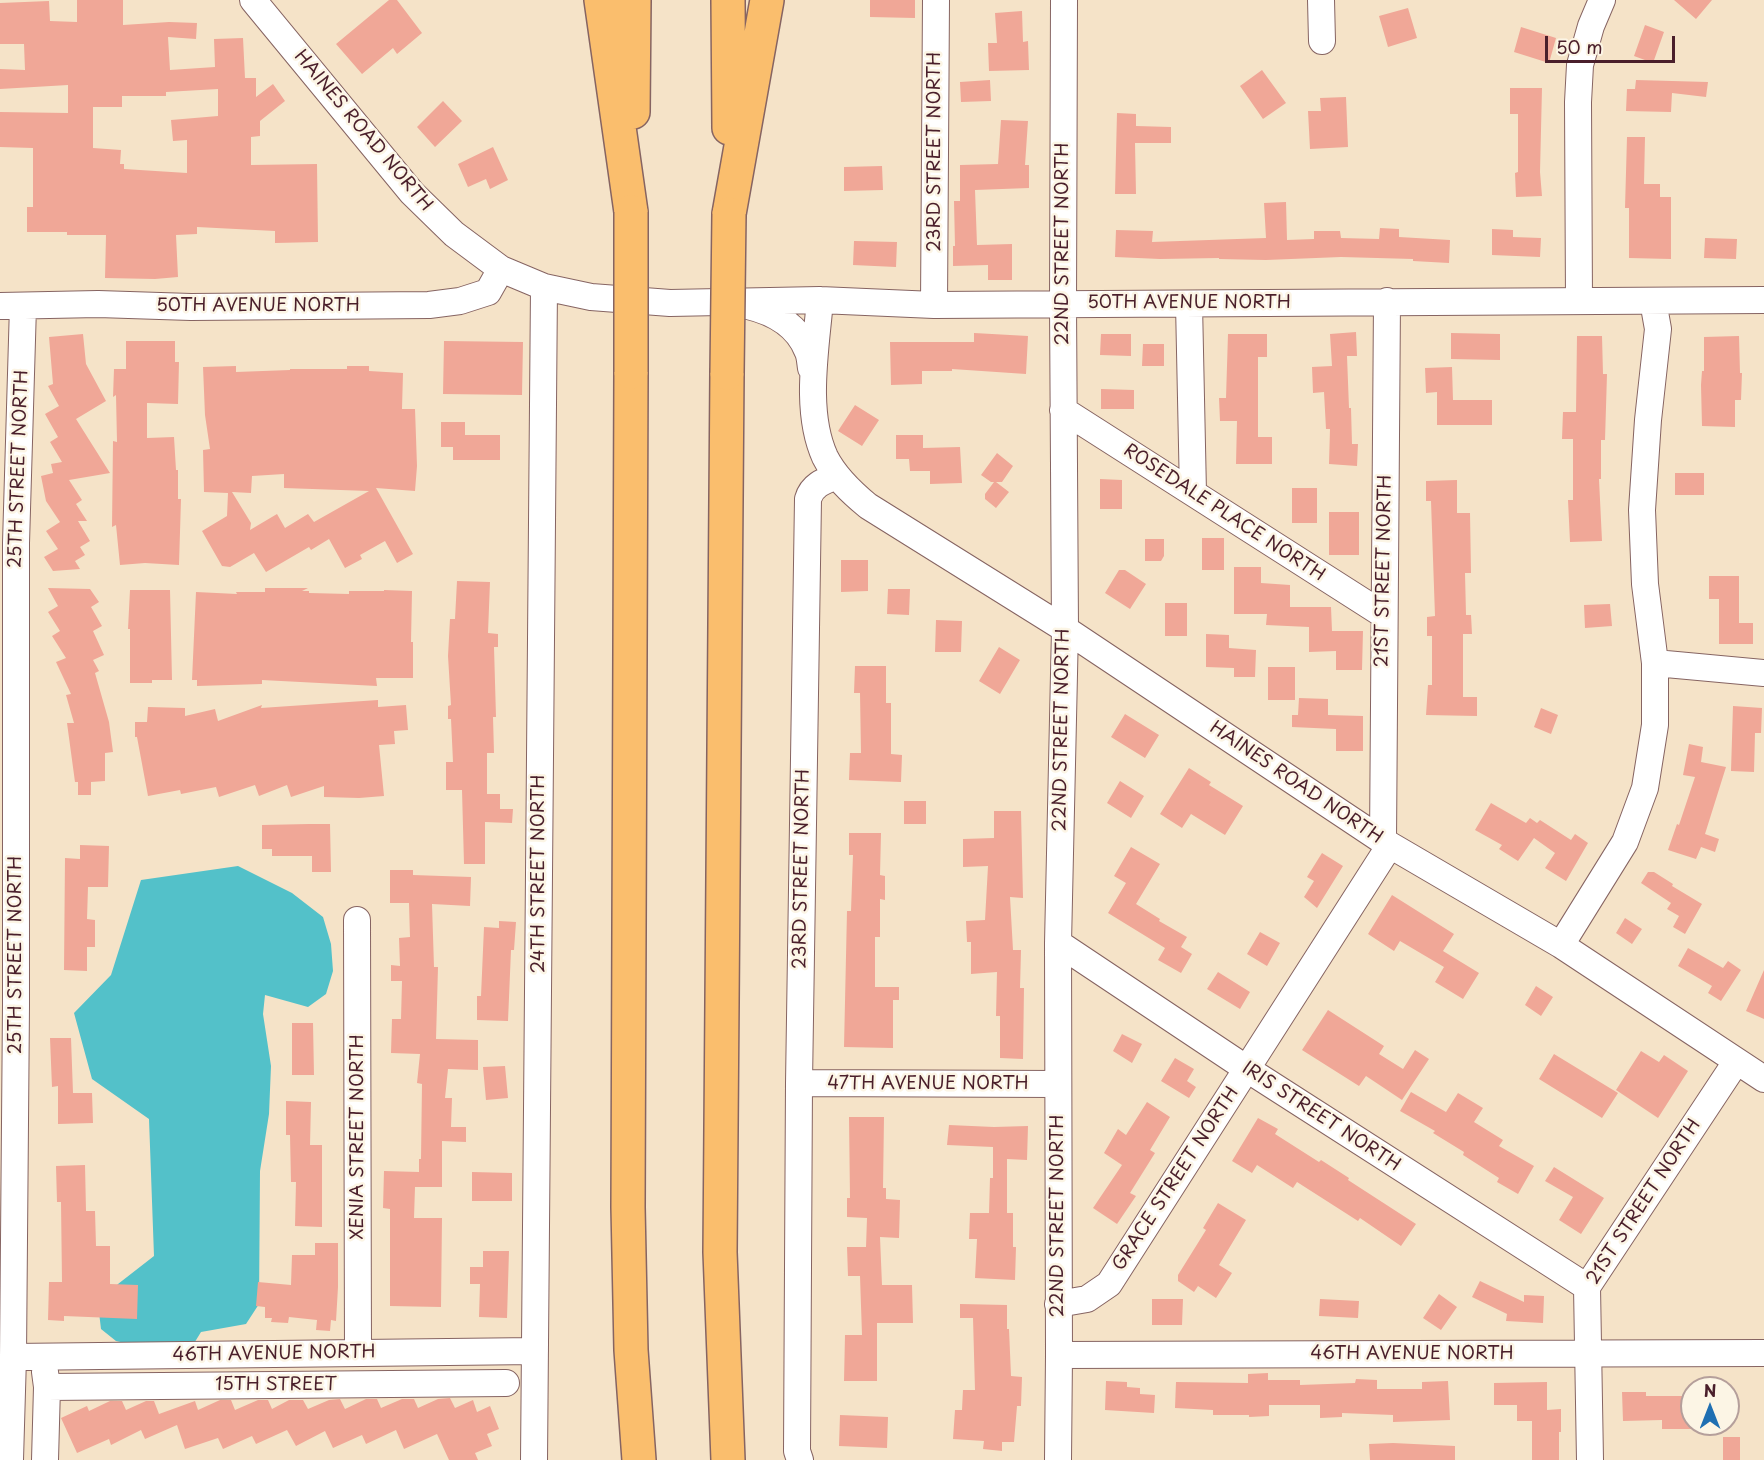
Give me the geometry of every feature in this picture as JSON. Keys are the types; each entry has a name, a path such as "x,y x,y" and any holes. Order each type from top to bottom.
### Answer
{"highway":[{"path":"601,0 631,212"},
{"path":"634,0 631,212 628,1207 631,1350 639,1460"},
{"path":"728,0 729,214 720,1252 728,1460"},
{"path":"729,214 767,0"}],"street":[{"name":"HAINES ROAD NORTH","path":"253,0 412,193 454,234 501,269 544,287"},
{"name":"23RD STREET NORTH","path":"934,305 936,0"},
{"name":"22ND STREET NORTH","path":"1058,1460 1058,943 1065,629 1064,0"},
{"path":"1322,0 1322,41"},
{"path":"1579,301 1578,102 1581,65 1590,26 1602,0"},
{"name":"50TH AVENUE NORTH","path":"12,306 429,305 460,301 488,292 501,269"},
{"name":"50TH AVENUE NORTH","path":"544,287 591,297 670,303 820,300 934,305 1764,300"},
{"name":"24TH STREET NORTH","path":"534,1460 544,287"},
{"path":"820,300 814,379 814,418 819,442 837,476"},
{"name":"21ST STREET NORTH","path":"1386,843 1384,615 1387,301"},
{"path":"1561,945 1625,842 1645,788 1655,725 1655,663 1645,584 1642,510 1648,420 1658,329 1653,301"},
{"path":"730,302 762,309 778,317 796,332 807,350 814,379"},
{"path":"1189,304 1193,493"},
{"name":"25TH STREET NORTH","path":"10,1460 14,1357 7,1241 8,543 12,306"},
{"name":"ROSEDALE PLACE NORTH","path":"1064,410 1384,615"},
{"name":"HAINES ROAD NORTH","path":"837,476 868,506 1065,629 1386,843 1561,945 1764,1079"},
{"name":"23RD STREET NORTH","path":"800,1460 797,1451 799,1083 808,499 811,491 820,483 837,476"},
{"path":"1655,663 1764,673"},
{"name":"GRACE STREET NORTH","path":"1058,1304 1087,1299 1109,1284 1247,1069 1386,843"},
{"name":"XENIA STREET NORTH","path":"357,920 358,1353"},
{"name":"IRIS STREET NORTH","path":"1058,943 1247,1069 1587,1287"},
{"name":"21ST STREET NORTH","path":"1590,1460 1587,1287 1736,1062"},
{"name":"47TH AVENUE NORTH","path":"799,1083 1057,1084"},
{"name":"46TH AVENUE NORTH","path":"14,1357 535,1351"},
{"name":"46TH AVENUE NORTH","path":"1059,1355 1764,1353"},
{"path":"45,1357 47,1387 45,1460"},
{"name":"15TH STREET","path":"47,1387 506,1383"}],"water":[{"path":"238,866 292,893 323,917 331,944 333,971 326,994 308,1007 265,995 263,1014 271,1066 269,1114 260,1171 259,1304 246,1324 201,1332 193,1345 134,1345 116,1341 101,1329 98,1304 118,1284 154,1256 149,1119 92,1079 74,1013 111,975 141,880"}],"building":[{"path":"77,0 123,0 123,25 197,23 196,39 168,37 170,70 215,67 214,39 243,38 245,78 256,78 256,97 273,84 285,101 260,121 260,136 251,137 251,165 317,164 318,242 275,243 275,231 197,227 197,234 176,235 178,277 105,278 106,235 27,232 27,207 33,207 33,148 0,147 0,112 68,113 68,85 0,89 0,69 25,70 24,44 0,44 0,3 49,1 50,21 77,22","holes":["218,89 218,116 171,120 173,141 187,140 187,173 124,169 124,164 120,164 121,150 93,148 93,107 122,107 122,96 166,96 166,92"]},
{"path":"389,0 397,0 422,33 397,54 393,48 362,74 336,44"},
{"path":"870,0 915,0 915,18 870,17"},
{"path":"1674,0 1712,0 1696,19"},
{"path":"1408,8 1417,38 1388,47 1379,16"},
{"path":"1022,11 1023,42 1028,41 1029,70 989,71 988,43 997,43 995,13"},
{"path":"1645,25 1664,32 1653,63 1634,56"},
{"path":"1521,27 1556,38 1549,63 1514,52"},
{"path":"1262,70 1286,103 1263,119 1240,86"},
{"path":"990,80 991,101 961,102 960,82"},
{"path":"1636,80 1708,82 1706,97 1672,93 1671,112 1626,111 1627,89 1635,89"},
{"path":"1510,88 1542,88 1540,172 1542,196 1516,197 1518,114 1510,114"},
{"path":"1346,97 1348,147 1310,149 1308,111 1321,111 1320,98"},
{"path":"443,101 462,121 435,147 417,127"},
{"path":"1117,113 1136,114 1136,126 1171,127 1171,143 1135,143 1136,194 1115,194"},
{"path":"1001,120 1028,121 1025,165 1029,165 1029,188 975,190 977,245 1012,244 1012,280 988,280 988,265 953,266 954,201 960,201 960,165 998,164"},
{"path":"1627,137 1645,137 1644,184 1660,184 1660,197 1671,197 1671,259 1629,258 1629,208 1625,208"},
{"path":"493,147 508,180 490,189 486,179 468,187 458,164"},
{"path":"882,166 883,190 844,191 844,167"},
{"path":"1286,202 1287,240 1314,239 1314,231 1340,231 1341,238 1379,239 1380,228 1399,229 1399,237 1450,240 1449,263 1413,261 1413,259 1341,257 1266,260 1115,257 1116,230 1153,231 1152,242 1266,238 1264,203"},
{"path":"1492,229 1513,230 1513,237 1541,238 1540,257 1492,255"},
{"path":"1705,238 1737,239 1736,259 1704,258"},
{"path":"854,241 897,242 896,267 853,265"},
{"path":"1356,332 1357,356 1347,356 1352,444 1358,444 1357,466 1329,464 1330,429 1326,429 1324,392 1313,393 1312,367 1332,366 1330,334"},
{"path":"974,333 1028,336 1026,374 952,369 952,371 922,371 922,384 891,385 890,342 974,342"},
{"path":"1451,333 1500,334 1500,360 1451,359"},
{"path":"83,334 86,364 106,401 76,419 110,473 69,480 82,500 76,504 87,521 78,521 90,541 80,547 85,555 75,561 80,569 53,571 44,557 58,549 46,531 60,522 46,501 41,476 53,473 51,464 62,462 50,442 58,437 45,414 59,406 48,386 53,384 49,337"},
{"path":"1101,334 1131,334 1131,356 1100,355"},
{"path":"1228,334 1267,334 1267,357 1258,357 1258,437 1272,437 1272,464 1236,464 1237,421 1220,421 1219,398 1226,398"},
{"path":"1577,336 1602,336 1603,374 1607,374 1605,440 1601,440 1601,479 1599,479 1602,541 1570,542 1568,500 1573,500 1573,439 1562,439 1563,412 1576,412"},
{"path":"1739,336 1740,373 1742,373 1741,400 1735,400 1735,427 1702,426 1701,385 1702,371 1704,371 1704,337"},
{"path":"126,341 175,341 175,362 179,362 178,404 147,403 147,438 174,437 176,470 178,470 178,499 181,499 179,565 145,563 120,565 116,525 112,527 113,441 117,442 116,395 113,397 114,369 126,369"},
{"path":"444,341 523,342 522,395 443,394"},
{"path":"1143,344 1164,344 1164,366 1142,366"},
{"path":"236,366 236,372 347,369 347,366 369,366 369,371 403,373 402,409 415,409 417,466 415,491 376,488 413,554 397,563 385,541 360,555 362,559 345,568 329,539 311,550 309,547 266,572 254,553 230,567 222,566 202,531 227,516 228,493 204,492 203,450 210,449 205,415 203,367","holes":["284,474 284,488 369,491 314,522 308,514 285,528 277,514 250,530 251,523 232,492 251,493 252,476"]},
{"path":"1452,367 1453,400 1492,400 1492,425 1437,425 1437,392 1426,393 1425,368"},
{"path":"1101,389 1134,390 1134,409 1101,409"},
{"path":"855,405 879,420 862,446 838,431"},
{"path":"441,422 465,422 465,435 500,435 500,460 453,460 453,447 441,447"},
{"path":"896,435 923,435 923,448 960,447 962,483 930,484 930,471 910,471 909,459 896,459"},
{"path":"997,453 1013,466 1002,482 996,482 1009,492 996,508 985,499 985,494 994,482 981,475"},
{"path":"1675,473 1704,473 1704,495 1675,495"},
{"path":"1100,479 1122,480 1122,509 1100,509"},
{"path":"1457,480 1457,513 1470,513 1471,573 1465,573 1466,615 1471,615 1472,634 1463,634 1463,697 1477,697 1477,716 1426,715 1428,685 1432,685 1432,636 1427,636 1427,617 1435,616 1431,501 1426,501 1426,481"},
{"path":"1292,488 1317,488 1317,523 1292,523"},
{"path":"1329,512 1359,512 1359,555 1329,555"},
{"path":"1202,538 1224,538 1224,570 1202,570"},
{"path":"1145,539 1164,539 1164,556 1161,561 1145,561"},
{"path":"841,560 868,560 868,591 841,592"},
{"path":"1234,567 1261,567 1261,583 1290,585 1290,607 1331,607 1332,631 1363,631 1362,670 1336,670 1336,651 1309,652 1309,627 1266,625 1267,614 1234,614"},
{"path":"1119,570 1125,570 1146,584 1130,609 1105,593"},
{"path":"1709,576 1739,576 1739,623 1753,623 1753,644 1719,644 1719,599 1709,599"},
{"path":"457,581 490,582 488,633 498,634 498,647 494,647 496,717 493,717 494,753 487,753 487,794 500,794 500,809 513,809 512,823 485,822 485,864 464,864 462,790 446,790 446,762 453,762 451,719 448,719 448,706 451,705 448,656 450,619 455,619"},
{"path":"48,588 90,589 99,602 91,607 102,626 93,631 104,655 93,660 99,671 95,673 109,722 113,752 105,753 105,781 91,782 91,795 78,795 78,782 75,782 67,723 74,723 66,695 71,694 56,662 66,658 52,636 60,631 48,612 58,606"},
{"path":"265,588 308,588 302,591 349,594 349,591 412,591 413,678 376,678 377,686 262,680 262,684 197,686 197,680 192,680 196,592 237,594 236,592 265,592"},
{"path":"888,589 910,589 909,615 887,614"},
{"path":"130,590 170,590 172,680 130,683 130,629 128,629"},
{"path":"1165,603 1187,603 1187,636 1165,636"},
{"path":"1610,604 1612,626 1585,628 1584,605"},
{"path":"936,620 962,621 961,652 935,652"},
{"path":"1206,634 1229,635 1229,648 1256,650 1255,677 1234,677 1234,668 1206,667"},
{"path":"999,647 1020,660 1000,694 979,681"},
{"path":"855,666 886,666 886,703 891,703 891,754 902,755 901,782 849,780 850,753 861,753 860,693 854,693"},
{"path":"1268,667 1295,667 1295,700 1268,700"},
{"path":"1299,698 1328,699 1328,715 1363,716 1363,751 1336,751 1336,729 1292,727 1292,715 1298,715"},
{"path":"378,700 378,707 406,705 408,730 394,731 395,744 379,745 384,796 324,797 324,786 291,797 287,785 259,796 255,785 219,797 216,787 181,794 180,790 148,796 137,737 135,737 135,722 147,722 148,707 185,708 185,716 215,709 218,721 262,705 261,708"},
{"path":"1733,706 1762,708 1761,733 1755,733 1754,772 1731,771"},
{"path":"1541,708 1558,715 1551,734 1534,727"},
{"path":"1125,714 1159,735 1145,758 1111,737"},
{"path":"1689,744 1703,747 1701,762 1726,767 1705,834 1719,839 1715,852 1701,847 1696,859 1668,850 1695,777 1683,775"},
{"path":"1189,768 1211,782 1209,785 1243,806 1225,835 1191,814 1182,828 1160,814"},
{"path":"1120,781 1144,796 1131,818 1107,803"},
{"path":"904,801 926,801 926,824 904,824"},
{"path":"1491,803 1526,823 1530,818 1537,823 1540,820 1571,840 1575,834 1588,843 1566,881 1545,868 1555,853 1534,838 1518,861 1499,849 1502,845 1475,830"},
{"path":"994,811 1021,811 1023,898 1010,897 1013,950 1021,950 1020,988 1024,988 1023,1059 1000,1058 1000,1016 996,1016 997,972 971,974 971,942 967,942 966,921 985,920 988,866 963,867 963,839 994,838"},
{"path":"330,824 331,872 312,872 312,856 272,856 272,849 262,849 262,825"},
{"path":"849,833 881,833 880,875 885,876 885,900 880,899 880,937 875,937 875,987 899,987 899,1000 893,1000 893,1048 844,1047 847,911 851,911 853,855 849,855"},
{"path":"80,845 109,846 108,887 88,887 87,919 95,920 95,947 87,947 87,971 64,970 65,858 80,859"},
{"path":"1131,847 1160,864 1136,904 1187,937 1181,947 1192,954 1181,973 1158,960 1165,948 1108,913 1126,883 1114,876"},
{"path":"1322,853 1343,866 1317,908 1304,897 1314,881 1307,877"},
{"path":"390,870 413,870 413,875 471,877 470,906 432,904 434,967 438,967 436,1039 478,1040 478,1070 448,1069 445,1098 452,1098 451,1127 466,1127 466,1142 442,1141 442,1187 415,1187 414,1218 442,1218 441,1307 390,1306 390,1209 383,1208 384,1171 419,1172 422,1084 417,1083 420,1054 391,1053 392,1019 401,1019 402,981 391,981 391,965 400,966 399,938 410,937 409,903 390,903"},
{"path":"1648,872 1654,872 1702,904 1685,934 1673,927 1679,916 1667,909 1671,903 1641,883"},
{"path":"1392,895 1454,934 1443,951 1479,973 1463,999 1435,982 1444,967 1400,941 1394,951 1368,934"},
{"path":"1625,918 1642,929 1632,944 1616,933"},
{"path":"499,921 516,922 514,950 511,950 508,1021 477,1020 477,996 481,996 484,927 499,928"},
{"path":"1260,932 1280,943 1267,966 1247,954"},
{"path":"1688,948 1723,968 1728,961 1741,970 1721,1001 1708,993 1712,986 1678,966"},
{"path":"1764,970 1764,1019 1746,1011"},
{"path":"1218,972 1250,992 1240,1009 1207,989"},
{"path":"1536,986 1553,997 1541,1016 1525,1005"},
{"path":"1328,1010 1384,1046 1379,1054 1403,1069 1415,1050 1429,1059 1402,1100 1366,1076 1359,1086 1302,1050"},
{"path":"292,1023 313,1023 314,1075 292,1075"},
{"path":"1122,1034 1142,1044 1132,1063 1113,1051"},
{"path":"50,1038 71,1038 73,1093 92,1093 93,1123 58,1124 58,1086 52,1087"},
{"path":"1641,1051 1659,1062 1664,1055 1688,1071 1658,1118 1616,1090"},
{"path":"1554,1054 1618,1093 1602,1118 1539,1079"},
{"path":"1175,1058 1194,1069 1187,1081 1196,1087 1189,1098 1161,1081"},
{"path":"505,1066 508,1098 486,1100 483,1067"},
{"path":"1411,1092 1446,1112 1458,1093 1483,1108 1474,1122 1503,1140 1499,1146 1534,1166 1518,1194 1497,1182 1499,1178 1433,1133 1435,1131 1400,1111"},
{"path":"286,1101 311,1102 310,1145 322,1145 322,1227 295,1226 296,1182 291,1182 290,1135 286,1135"},
{"path":"1147,1102 1170,1117 1150,1150 1155,1153 1130,1193 1136,1196 1117,1224 1093,1208 1122,1165 1104,1153 1118,1129 1126,1135"},
{"path":"849,1117 884,1117 883,1188 886,1188 886,1199 900,1200 899,1238 880,1237 882,1285 912,1285 913,1323 877,1323 877,1381 844,1381 845,1335 862,1335 860,1276 848,1276 847,1247 866,1247 867,1218 847,1217 847,1198 850,1198"},
{"path":"1258,1118 1278,1129 1275,1134 1319,1162 1321,1160 1416,1224 1401,1246 1360,1218 1358,1221 1297,1182 1293,1188 1257,1165 1252,1173 1232,1161"},
{"path":"949,1125 1028,1126 1027,1160 1007,1159 1007,1213 1013,1213 1013,1247 1016,1247 1015,1280 975,1278 977,1239 969,1239 970,1213 989,1213 990,1178 993,1178 993,1147 947,1145"},
{"path":"85,1165 86,1211 95,1211 96,1246 110,1246 110,1284 138,1285 137,1319 64,1316 64,1321 48,1320 49,1282 62,1282 61,1202 57,1202 56,1166"},
{"path":"1554,1167 1604,1198 1581,1234 1559,1220 1573,1197 1545,1181"},
{"path":"472,1172 512,1173 512,1201 472,1201"},
{"path":"1218,1203 1246,1220 1219,1265 1232,1273 1216,1298 1198,1286 1194,1292 1178,1281 1178,1275 1206,1230 1203,1228"},
{"path":"315,1243 338,1243 336,1321 331,1320 330,1331 316,1330 317,1320 289,1317 288,1323 271,1322 272,1318 265,1318 265,1307 256,1306 258,1282 291,1285 292,1255 315,1255"},
{"path":"483,1251 509,1251 507,1318 479,1317 480,1284 470,1284 470,1267 483,1267"},
{"path":"1480,1281 1524,1302 1524,1295 1544,1296 1543,1323 1506,1321 1507,1314 1472,1297"},
{"path":"1439,1294 1457,1307 1441,1330 1423,1318"},
{"path":"1152,1299 1183,1299 1182,1325 1152,1325"},
{"path":"1320,1299 1359,1301 1358,1318 1319,1316"},
{"path":"960,1304 1007,1305 1011,1376 1022,1377 1021,1406 1017,1406 1014,1442 1002,1442 1002,1451 983,1449 984,1441 953,1439 955,1410 962,1410 963,1390 975,1390 973,1318 960,1318"},
{"path":"1268,1373 1268,1380 1300,1380 1300,1385 1355,1383 1356,1379 1377,1380 1377,1389 1422,1389 1422,1382 1448,1381 1450,1420 1393,1422 1393,1415 1342,1413 1342,1417 1320,1418 1320,1405 1269,1405 1269,1416 1249,1417 1249,1415 1213,1415 1213,1410 1175,1408 1176,1382 1248,1383 1248,1374"},
{"path":"1106,1381 1127,1382 1127,1387 1140,1388 1140,1394 1155,1395 1154,1413 1105,1410"},
{"path":"1547,1382 1547,1410 1561,1409 1559,1460 1532,1460 1532,1421 1517,1421 1517,1405 1494,1405 1494,1383"},
{"path":"1622,1392 1646,1392 1646,1396 1680,1396 1680,1429 1662,1429 1662,1420 1623,1421"},
{"path":"450,1398 455,1408 473,1400 477,1412 490,1406 499,1429 487,1434 492,1446 475,1453 478,1460 449,1460 437,1434 404,1449 396,1430 366,1444 362,1435 333,1448 325,1431 296,1446 287,1430 256,1444 252,1436 223,1449 218,1438 185,1449 177,1425 145,1439 141,1430 111,1445 109,1439 77,1453 61,1418 87,1406 89,1411 110,1401 122,1401 126,1410 146,1401 154,1401 159,1414 195,1401 198,1410 220,1400 231,1400 235,1410 258,1400 268,1400 272,1409 289,1400 303,1400 308,1409 329,1400 340,1399 345,1409 366,1399 377,1399 381,1408 402,1399 414,1399 418,1408 438,1399"},
{"path":"840,1415 888,1417 887,1448 839,1446"},
{"path":"1723,1437 1740,1437 1740,1460 1723,1460"},
{"path":"1369,1444 1455,1446 1455,1460 1370,1460"}]}
